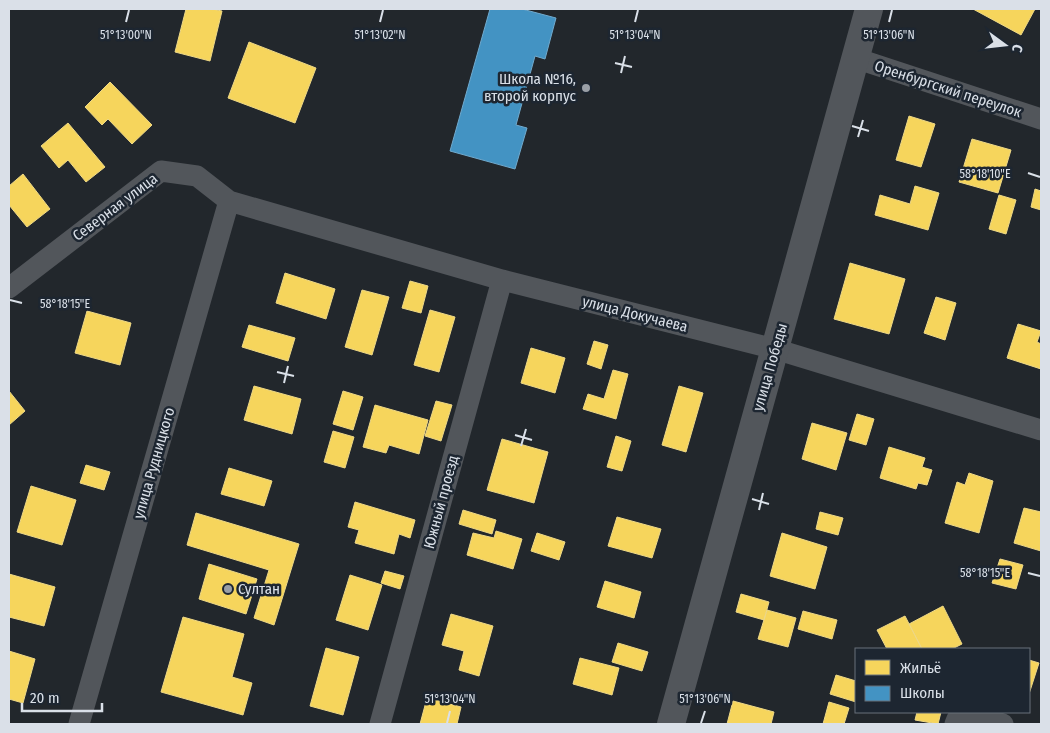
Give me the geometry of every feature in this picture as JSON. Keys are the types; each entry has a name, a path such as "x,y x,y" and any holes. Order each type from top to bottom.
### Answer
{"street":[{"name":"улица Победы","path":"670,724 869,9"},
{"name":"Оренбургский переулок","path":"855,58 1041,119"},
{"name":"Северная улица","path":"9,288 161,171 197,176 228,201"},
{"name":"улица Докучаева","path":"228,201 502,280 775,349 1041,430"},
{"name":"улица Рудницкого","path":"79,724 228,201"},
{"name":"Южный проезд","path":"380,724 502,280"},
{"path":"955,724 957,719 981,717 1003,724"}],"building: Жильё":[{"path":"186,9 222,11 210,61 175,52"},
{"path":"973,9 1035,9 1021,35"},
{"path":"249,42 316,68 295,123 228,98"},
{"path":"110,82 152,125 132,144 108,119 102,125 85,107"},
{"path":"909,116 935,124 921,167 896,160"},
{"path":"68,123 105,167 86,182 68,160 59,168 41,146"},
{"path":"972,139 1011,150 998,193 959,182"},
{"path":"23,174 50,209 27,227 9,205 9,186"},
{"path":"915,186 939,193 928,230 875,215 880,195 910,204"},
{"path":"1035,189 1041,191 1041,210 1031,207"},
{"path":"999,195 1016,200 1006,234 989,229"},
{"path":"850,263 905,279 889,334 834,319"},
{"path":"285,273 335,289 326,319 276,303"},
{"path":"410,281 428,286 421,313 402,308"},
{"path":"362,290 389,297 372,355 345,347"},
{"path":"936,297 956,303 945,340 924,333"},
{"path":"430,310 455,317 439,372 414,365"},
{"path":"87,311 131,323 120,365 75,353"},
{"path":"1018,324 1041,331 1037,342 1041,344 1041,369 1007,358"},
{"path":"249,325 295,338 288,361 242,347"},
{"path":"594,341 608,345 601,369 587,364"},
{"path":"531,348 565,358 555,393 521,383"},
{"path":"613,370 628,374 616,419 583,409 588,394 604,399"},
{"path":"254,386 301,399 292,434 244,420"},
{"path":"679,386 703,393 686,452 662,445"},
{"path":"9,391 25,411 9,425"},
{"path":"343,391 363,397 353,430 333,424"},
{"path":"436,401 452,405 441,441 425,436"},
{"path":"375,405 428,420 419,454 389,445 386,453 363,447"},
{"path":"857,414 874,419 866,445 849,440"},
{"path":"812,423 847,433 836,470 802,459"},
{"path":"333,431 354,437 345,468 324,462"},
{"path":"616,436 631,441 622,471 607,467"},
{"path":"502,439 548,452 534,503 487,490"},
{"path":"889,447 925,458 922,467 932,470 927,485 918,483 916,489 880,478"},
{"path":"86,465 110,472 104,490 80,483"},
{"path":"229,468 272,481 264,506 221,494"},
{"path":"969,473 993,481 979,533 945,523 957,482 965,485"},
{"path":"31,486 76,500 62,545 17,532"},
{"path":"355,502 415,520 410,538 399,534 394,554 355,543 359,530 348,527"},
{"path":"1024,508 1041,512 1041,551 1014,543"},
{"path":"463,510 496,520 492,534 459,524"},
{"path":"820,512 843,518 838,535 816,529"},
{"path":"196,513 299,544 274,625 254,618 269,570 187,545"},
{"path":"617,517 661,529 652,558 608,546"},
{"path":"496,531 522,539 513,569 467,555 473,533 494,538"},
{"path":"537,533 565,542 559,560 531,551"},
{"path":"782,533 827,547 815,589 770,576"},
{"path":"1000,559 1023,565 1016,589 992,583"},
{"name":"Султан","path":"209,564 257,579 246,614 199,599"},
{"path":"385,571 404,576 400,589 381,583"},
{"path":"9,574 55,587 44,626 9,617"},
{"path":"350,575 382,585 368,630 336,620"},
{"path":"605,581 641,592 634,618 597,607"},
{"path":"741,594 769,602 764,620 736,612"},
{"path":"943,606 962,644 954,648 921,648 909,624"},
{"path":"767,610 796,618 788,647 758,639"},
{"path":"803,611 837,620 832,639 798,629"},
{"path":"451,614 493,626 479,676 459,670 464,651 442,645"},
{"path":"905,616 921,648 886,648 877,630"},
{"path":"183,617 244,634 232,677 252,683 243,715 161,692"},
{"path":"618,643 648,652 642,671 612,662"},
{"path":"326,648 359,657 343,715 310,706"},
{"path":"9,651 35,659 23,703 9,699"},
{"path":"580,658 619,668 612,695 573,684"},
{"path":"1030,660 1039,663 1030,691"},
{"path":"836,675 855,681 855,702 830,694"},
{"path":"427,698 461,707 457,724 420,724"},
{"path":"733,701 774,712 771,724 727,724"},
{"path":"829,702 849,708 844,724 823,724"},
{"path":"917,713 941,713 938,724 915,720"}],"building: Школы":[{"path":"490,9 522,9 556,18 545,59 535,56 516,125 527,128 515,169 450,151"}],"place":[{"name":"Школа №16, второй корпус","path":"586,88"},
{"name":"Султан","path":"228,589"}]}
